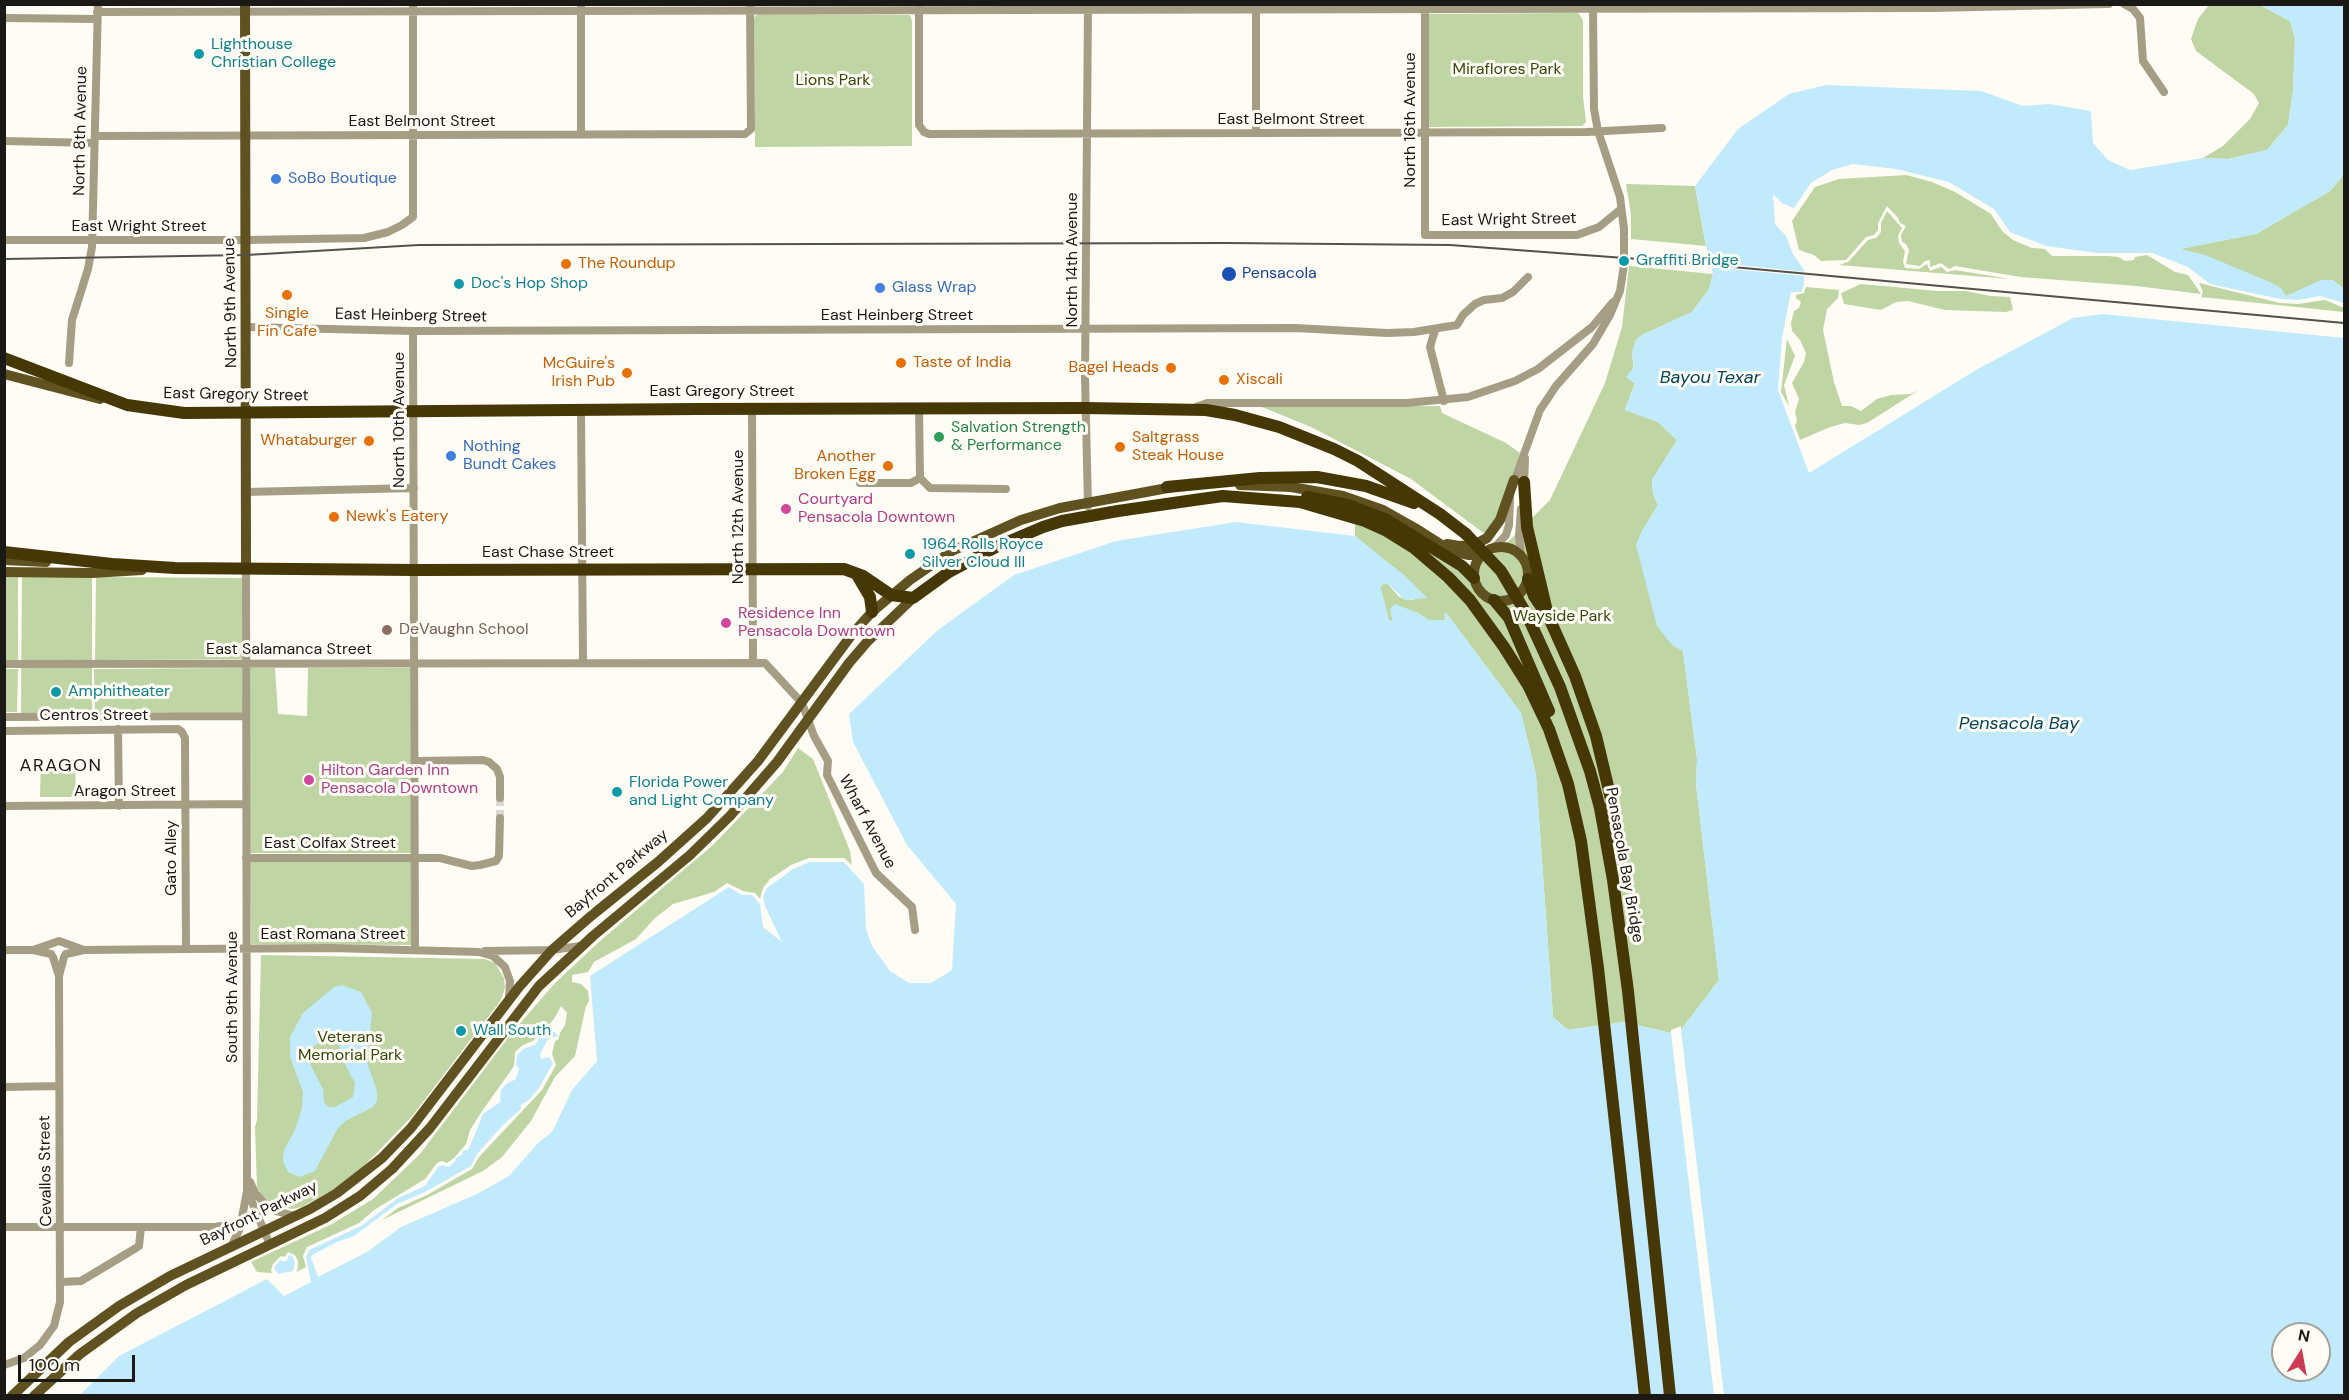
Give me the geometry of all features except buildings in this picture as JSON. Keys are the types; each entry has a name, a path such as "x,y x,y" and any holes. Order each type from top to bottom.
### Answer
{"highway":[{"path":"4,358 62,378 126,405"},
{"name":"East Gregory Street","path":"126,405 177,413 247,414 413,411 1192,408"},
{"name":"Pensacola Bay Bridge","path":"1192,408 1242,416 1309,438 1358,460 1440,514 1466,534 1501,571 1527,615 1560,687 1590,771 1600,808 1613,880 1628,992 1670,1395"},
{"path":"1167,487 1260,478 1317,477 1366,486 1440,514"},
{"path":"1519,481 1542,594 1550,620 1575,676 1598,747 1611,799 1613,880"},
{"path":"1258,498 1295,495 1339,503 1365,511 1417,537 1462,566 1474,578"},
{"name":"Bayfront Parkway","path":"913,597 949,572 996,547 1043,527 1090,516 1163,504 1223,496 1258,498"},
{"path":"1258,498 1300,502 1365,521 1401,538 1448,577 1470,600 1511,656 1528,685 1560,759 1578,824 1598,968 1645,1395"},
{"path":"4,552 112,564"},
{"name":"East Chase Street","path":"112,564 246,569 844,569 855,572 891,595 913,597"},
{"path":"855,572 870,597 872,612"},
{"path":"1528,579 1534,596 1550,620"},
{"path":"1494,600 1509,618 1557,731 1560,759"}],"main road":[{"name":"North 9th Avenue","path":"245,8 246,569"},
{"name":"East Gregory Street","path":"4,374 126,405"},
{"path":"1415,528 1452,545 1467,546 1481,542 1491,534 1500,520 1519,481"},
{"name":"Bayfront Parkway","path":"12,1395 69,1342 119,1306 170,1276 264,1232 337,1193 381,1158 411,1128 507,1001 547,953 670,851 731,792 872,612 924,570 974,540 1040,513 1087,502 1167,487 1258,485 1314,491 1361,502 1383,510 1451,551 1469,555 1482,554"},
{"path":"1496,548 1509,548 1521,555 1528,566 1528,579 1522,592 1506,601 1494,600 1482,594 1474,578 1474,569 1482,554 1496,548"},
{"name":"East Chase Street","path":"4,561 112,564"},
{"name":"East Chase Street","path":"4,572 92,573 175,568"},
{"name":"Bayfront Parkway","path":"34,1395 80,1354 137,1313 186,1285 337,1211 387,1174 430,1128 539,986 582,945 681,863 740,806 777,762 867,642 913,597"},
{"path":"498,1038 520,1001 543,974 547,953"}],"street":[{"path":"4,18 97,12 245,8 1593,7 2109,4"},
{"path":"2124,4 2133,9 2140,18 2144,61 2164,92"},
{"name":"East Belmont Street","path":"919,7 919,125 921,130 929,134 1256,134 1598,131 1662,128"},
{"name":"North 14th Avenue","path":"1088,7 1085,408 1087,502 1090,516"},
{"path":"1256,7 1256,134"},
{"name":"North 16th Avenue","path":"1425,7 1425,235"},
{"path":"1521,555 1519,481 1525,450 1540,410 1556,386 1593,344 1610,315 1620,291 1624,265 1624,229 1620,197 1598,131 1593,87 1593,7"},
{"path":"413,8 413,136"},
{"path":"581,8 581,134"},
{"name":"East Belmont Street","path":"4,141 245,136 745,134 751,129 750,8"},
{"name":"North 8th Avenue","path":"69,363 72,320 88,269 93,240 97,12"},
{"name":"East Wright Street","path":"4,240 364,238 388,232 413,217 413,136"},
{"name":"East Wright Street","path":"1425,235 1577,235 1599,227 1621,209"},
{"name":"East Heinberg Street","path":"246,327 414,331 1296,328 1387,333 1435,330 1457,325 1463,315 1475,304 1484,300 1502,298 1514,292 1528,277"},
{"name":"East Gregory Street","path":"1192,408 1207,403 1444,401 1492,390 1538,369 1592,327 1620,291"},
{"path":"1435,330 1430,346 1444,401"},
{"name":"North 10th Avenue","path":"414,331 415,949"},
{"path":"919,408 920,478 930,488 1006,489"},
{"name":"North 12th Avenue","path":"752,409 753,662"},
{"path":"581,410 583,663"},
{"path":"860,483 911,483 920,478"},
{"path":"1496,548 1509,525 1510,497 1519,481"},
{"path":"246,492 414,488"},
{"name":"North 9th Avenue","path":"246,569 246,744"},
{"path":"753,662 769,665 802,703"},
{"name":"East Salamanca Street","path":"4,664 753,662"},
{"name":"Wharf Avenue","path":"802,703 814,736 828,761 827,776 876,873 912,907 915,930"},
{"path":"4,717 246,716"},
{"path":"118,729 119,806"},
{"name":"Centros Street","path":"4,731 178,729 182,732"},
{"name":"Gato Alley","path":"182,732 185,738 186,949"},
{"name":"South 9th Avenue","path":"246,744 247,1190 270,1245"},
{"path":"415,761 483,760 489,762 497,769 500,777 500,798"},
{"name":"Aragon Street","path":"4,806 246,804"},
{"name":"East Colfax Street","path":"246,858 415,857 448,859 472,866 489,864 496,861 501,850 500,818"},
{"path":"670,851 681,863"},
{"path":"4,950 33,950 59,941 66,945 65,956 58,959 33,950"},
{"path":"52,944 50,949 52,956"},
{"name":"East Romana Street","path":"66,945 84,950 415,949 479,952 493,956 505,967 510,981 507,1001"},
{"path":"479,952 547,953 582,945"},
{"name":"East Romana Street","path":"65,956 84,950"},
{"name":"Cevallos Street","path":"52,956 59,976"},
{"name":"Cevallos Street","path":"4,1365 29,1355 40,1345 54,1326 60,1302 59,976 65,956"},
{"path":"4,1087 59,1086"},
{"path":"248,1171 250,1185 260,1200 276,1211 296,1216"},
{"path":"231,1246 240,1228 247,1190"},
{"path":"4,1227 215,1227 226,1225"},
{"path":"61,1282 81,1281 139,1246 141,1227"}],"green space":[{"path":"2209,5 2260,5 2290,21 2295,39 2293,91 2288,125 2267,150 2228,159 2203,158 2223,146 2250,119 2259,103 2254,94 2196,51 2191,39 2198,19"},
{"name":"Miraflores Park","path":"1578,13 1583,20 1583,97 1586,122 1582,126 1427,127 1428,14"},
{"name":"Lions Park","path":"759,14 910,15 912,21 912,146 755,147 754,20"},
{"path":"2344,174 2344,289 2333,280 2286,296 2179,249 2256,234 2330,191"},
{"path":"1906,175 1932,182 1955,192 1991,214 2002,231 2013,240 2032,248 2045,249 2052,256 2108,256 2118,257 2125,261 2147,255 2175,272 2188,275 2201,294 2136,286 2021,277 1955,266 1949,269 1941,263 1930,267 1930,260 1920,266 1906,264 1909,250 1902,242 1901,235 1906,226 1900,223 1887,206 1878,223 1878,230 1874,235 1866,237 1846,260 1821,261 1814,255 1799,250 1792,221 1815,187 1839,179"},
{"path":"1626,184 1695,186 1706,246 1631,239 1631,214"},
{"path":"1887,211 1902,228 1898,236 1899,243 1905,251 1903,262 1905,268 1919,269 1927,264 1930,271 1941,267 1947,272 1955,270 2010,279 1839,265 1848,262 1868,240 1876,238 1881,232 1881,223"},
{"name":"Wayside Park","path":"1629,266 1713,274 1709,289 1692,312 1636,340 1632,353 1635,383 1625,410 1658,422 1677,440 1652,480 1653,494 1658,505 1641,533 1683,651 1697,759 1696,784 1719,980 1681,1030 1671,1033 1623,1022 1568,1030 1553,1017 1536,775 1521,713 1447,614 1445,620 1429,620 1416,612 1392,619 1392,622 1389,620 1381,590 1383,584 1387,583 1399,597 1411,600 1426,597 1355,536 1355,516 1467,571 1497,552 1514,536 1550,500 1605,383 1622,327"},
{"path":"2199,283 2280,303 2298,304 2325,300 2344,308 2344,312 2201,297 2203,292"},
{"path":"1861,284 1937,291 1965,291 2010,297 2013,310 2006,312 1945,310 1908,301 1896,302 1881,310 1844,304 1841,293"},
{"path":"1806,287 1839,290 1838,298 1827,309 1823,330 1834,382 1842,406 1851,406 1861,411 1877,399 1891,395 1911,394 1919,390 1867,423 1859,425 1845,423 1800,440 1795,426 1797,421 1795,412 1799,399 1792,383 1804,362 1806,353 1800,340 1792,331 1791,323 1794,311 1799,308 1801,302 1796,295 1804,293"},
{"path":"1787,339 1795,356 1784,385 1789,406 1781,392"},
{"path":"1440,406 1442,413 1506,443 1520,453 1496,519 1485,534 1411,479 1311,427 1262,407"},
{"path":"22,572 92,573 92,716 21,717"},
{"path":"4,577 18,577 18,660 5,660"},
{"path":"96,577 242,578 242,659 95,660"},
{"path":"242,668 243,712 95,712 94,669"},
{"path":"250,668 275,668 278,714 307,716 308,668 410,668 411,853 250,853"},
{"path":"4,669 18,669 17,712 5,712"},
{"path":"798,748 813,759 850,851 852,865 844,858 809,858 791,865 770,879 763,888 760,899 755,893 743,891 727,883 714,892 673,904 655,918 636,939 594,962 588,972 572,975 572,982 581,984 588,991 589,1001 575,1056 555,1077 531,1121 502,1157 483,1171 382,1220 398,1208 427,1195 472,1169 479,1157 542,1090 556,1065 552,1054 555,1041 558,1040 565,1025 567,1013 561,1006 554,1019 533,1041 523,1045 515,1052 514,1066 470,1130 466,1144 454,1158 447,1163 442,1161 437,1163 425,1179 374,1210 359,1223 307,1247 303,1256 306,1267 296,1272 298,1261 295,1255 288,1252 285,1257 281,1256 273,1264 272,1273 257,1272 251,1262 332,1224 373,1199 420,1154 511,1034 554,984 600,941 713,845 783,772"},
{"path":"41,761 75,761 76,797 40,797"},
{"path":"250,862 411,862 411,945 251,944"},
{"name":"Veterans Memorial Park","path":"261,955 485,959 495,963 504,978 505,987 501,1000 413,1115 362,1168 339,1186 302,1207 292,1209 274,1206 257,1188 255,1127"}],"water":[{"name":"Pensacola Bay","path":"2260,5 2344,5 2344,174 2330,191 2256,234 2181,249 2205,255 2270,282 2281,288 2286,296 2321,280 2333,280 2344,289 2344,303 2320,296 2298,300 2280,299 2210,284 2188,267 2152,253 2097,253 2046,246 2010,232 1994,209 1949,182 1896,169 1853,164 1832,170 1811,183 1794,208 1782,203 1773,194 1775,224 1786,236 1793,254 1804,270 1804,284 1801,292 1791,292 1782,338 1778,390 1809,473 1976,370 2073,318 2102,314 2344,338 2344,1395 79,1396 119,1356 267,1279 284,1296 311,1282 306,1257 309,1250 361,1226 398,1198 425,1186 438,1167 443,1165 449,1167 456,1158 463,1154 462,1151 468,1150 483,1114 500,1102 501,1090 506,1084 516,1079 519,1068 516,1065 517,1056 523,1049 535,1045 546,1030 552,1029 558,1036 548,1039 540,1054 541,1059 549,1057 553,1063 539,1088 477,1154 471,1166 425,1192 397,1204 354,1236 312,1255 318,1277 367,1252 401,1227 477,1194 509,1176 538,1143 552,1132 572,1090 597,1061 590,976 729,887 742,895 752,895 760,904 763,927 782,942 765,906 763,896 767,888 793,869 810,862 844,862 864,884 866,929 872,946 890,971 909,983 931,983 952,970 956,904 907,845 853,742 849,714 938,630 1014,575 1116,541 1236,522 1355,536 1404,575 1427,598 1405,600 1387,583 1383,584 1381,590 1389,620 1392,621 1390,609 1395,604 1429,620 1445,620 1444,613 1447,614 1521,713 1536,775 1553,1017 1568,1030 1623,1022 1671,1033 1681,1030 1719,980 1696,784 1697,759 1683,651 1672,645 1657,626 1636,545 1658,505 1653,494 1652,480 1677,440 1658,422 1625,410 1635,384 1626,377 1634,367 1632,353 1636,340 1692,312 1709,289 1713,274 1695,186 1738,129 1789,94 1826,85 1981,91 2023,106 2049,104 2091,111 2093,143 2108,160 2130,170 2203,158 2228,159 2267,150 2288,125 2293,91 2295,39 2290,21"},
{"path":"342,985 361,992 372,1013 367,1063 377,1091 377,1101 373,1107 347,1120 338,1128 315,1171 299,1177 288,1172 283,1161 284,1150 295,1130 302,1108 303,1092 290,1057 290,1037 303,1013 334,987","holes":["329,1037 337,1039 345,1064 355,1083 353,1097 335,1107 328,1107 324,1102 323,1089 308,1060 308,1053 312,1047"]},
{"path":"292,1255 295,1263 293,1271 278,1274 274,1268 280,1260 285,1262 288,1256"}],"pier":[{"path":"1707,262 1807,272 1807,276 1708,267"},
{"path":"1681,1026 1724,1395 1714,1395 1671,1033 1671,1030"}],"tunnel":[{"path":"500,798 500,818"}],"railway":[{"path":"4,259 246,255 419,245 1226,243 1450,245 1678,262 2344,323"}],"place":[{"name":"Lighthouse Christian College","path":"199,54"},
{"name":"SoBo Boutique","path":"276,179"},
{"name":"Graffiti Bridge","path":"1624,261"},
{"name":"The Roundup","path":"566,264"},
{"name":"Pensacola","path":"1229,274"},
{"name":"Doc's Hop Shop","path":"459,284"},
{"name":"Glass Wrap","path":"880,288"},
{"name":"Single Fin Cafe","path":"287,295"},
{"name":"Taste of India","path":"901,363"},
{"name":"Bagel Heads","path":"1171,368"},
{"name":"McGuire's Irish Pub","path":"627,373"},
{"name":"Xiscali","path":"1224,380"},
{"name":"Salvation Strength & Performance","path":"939,437"},
{"name":"Whataburger","path":"369,441"},
{"name":"Saltgrass Steak House","path":"1120,447"},
{"name":"Nothing Bundt Cakes","path":"451,456"},
{"name":"Another Broken Egg","path":"888,466"},
{"name":"Courtyard Pensacola Downtown","path":"786,509"},
{"name":"Newk's Eatery","path":"334,517"},
{"name":"1964 Rolls Royce Silver Cloud III","path":"910,554"},
{"name":"Residence Inn Pensacola Downtown","path":"726,623"},
{"name":"DeVaughn School","path":"387,630"},
{"name":"Amphitheater","path":"56,692"},
{"name":"Hilton Garden Inn Pensacola Downtown","path":"309,780"},
{"name":"Florida Power and Light Company","path":"617,792"},
{"name":"Wall South","path":"461,1031"}],"district":[{"name":"ARAGON","path":"61,766"}],"water label":[{"name":"Bayou Texar","path":"1710,378"}]}
